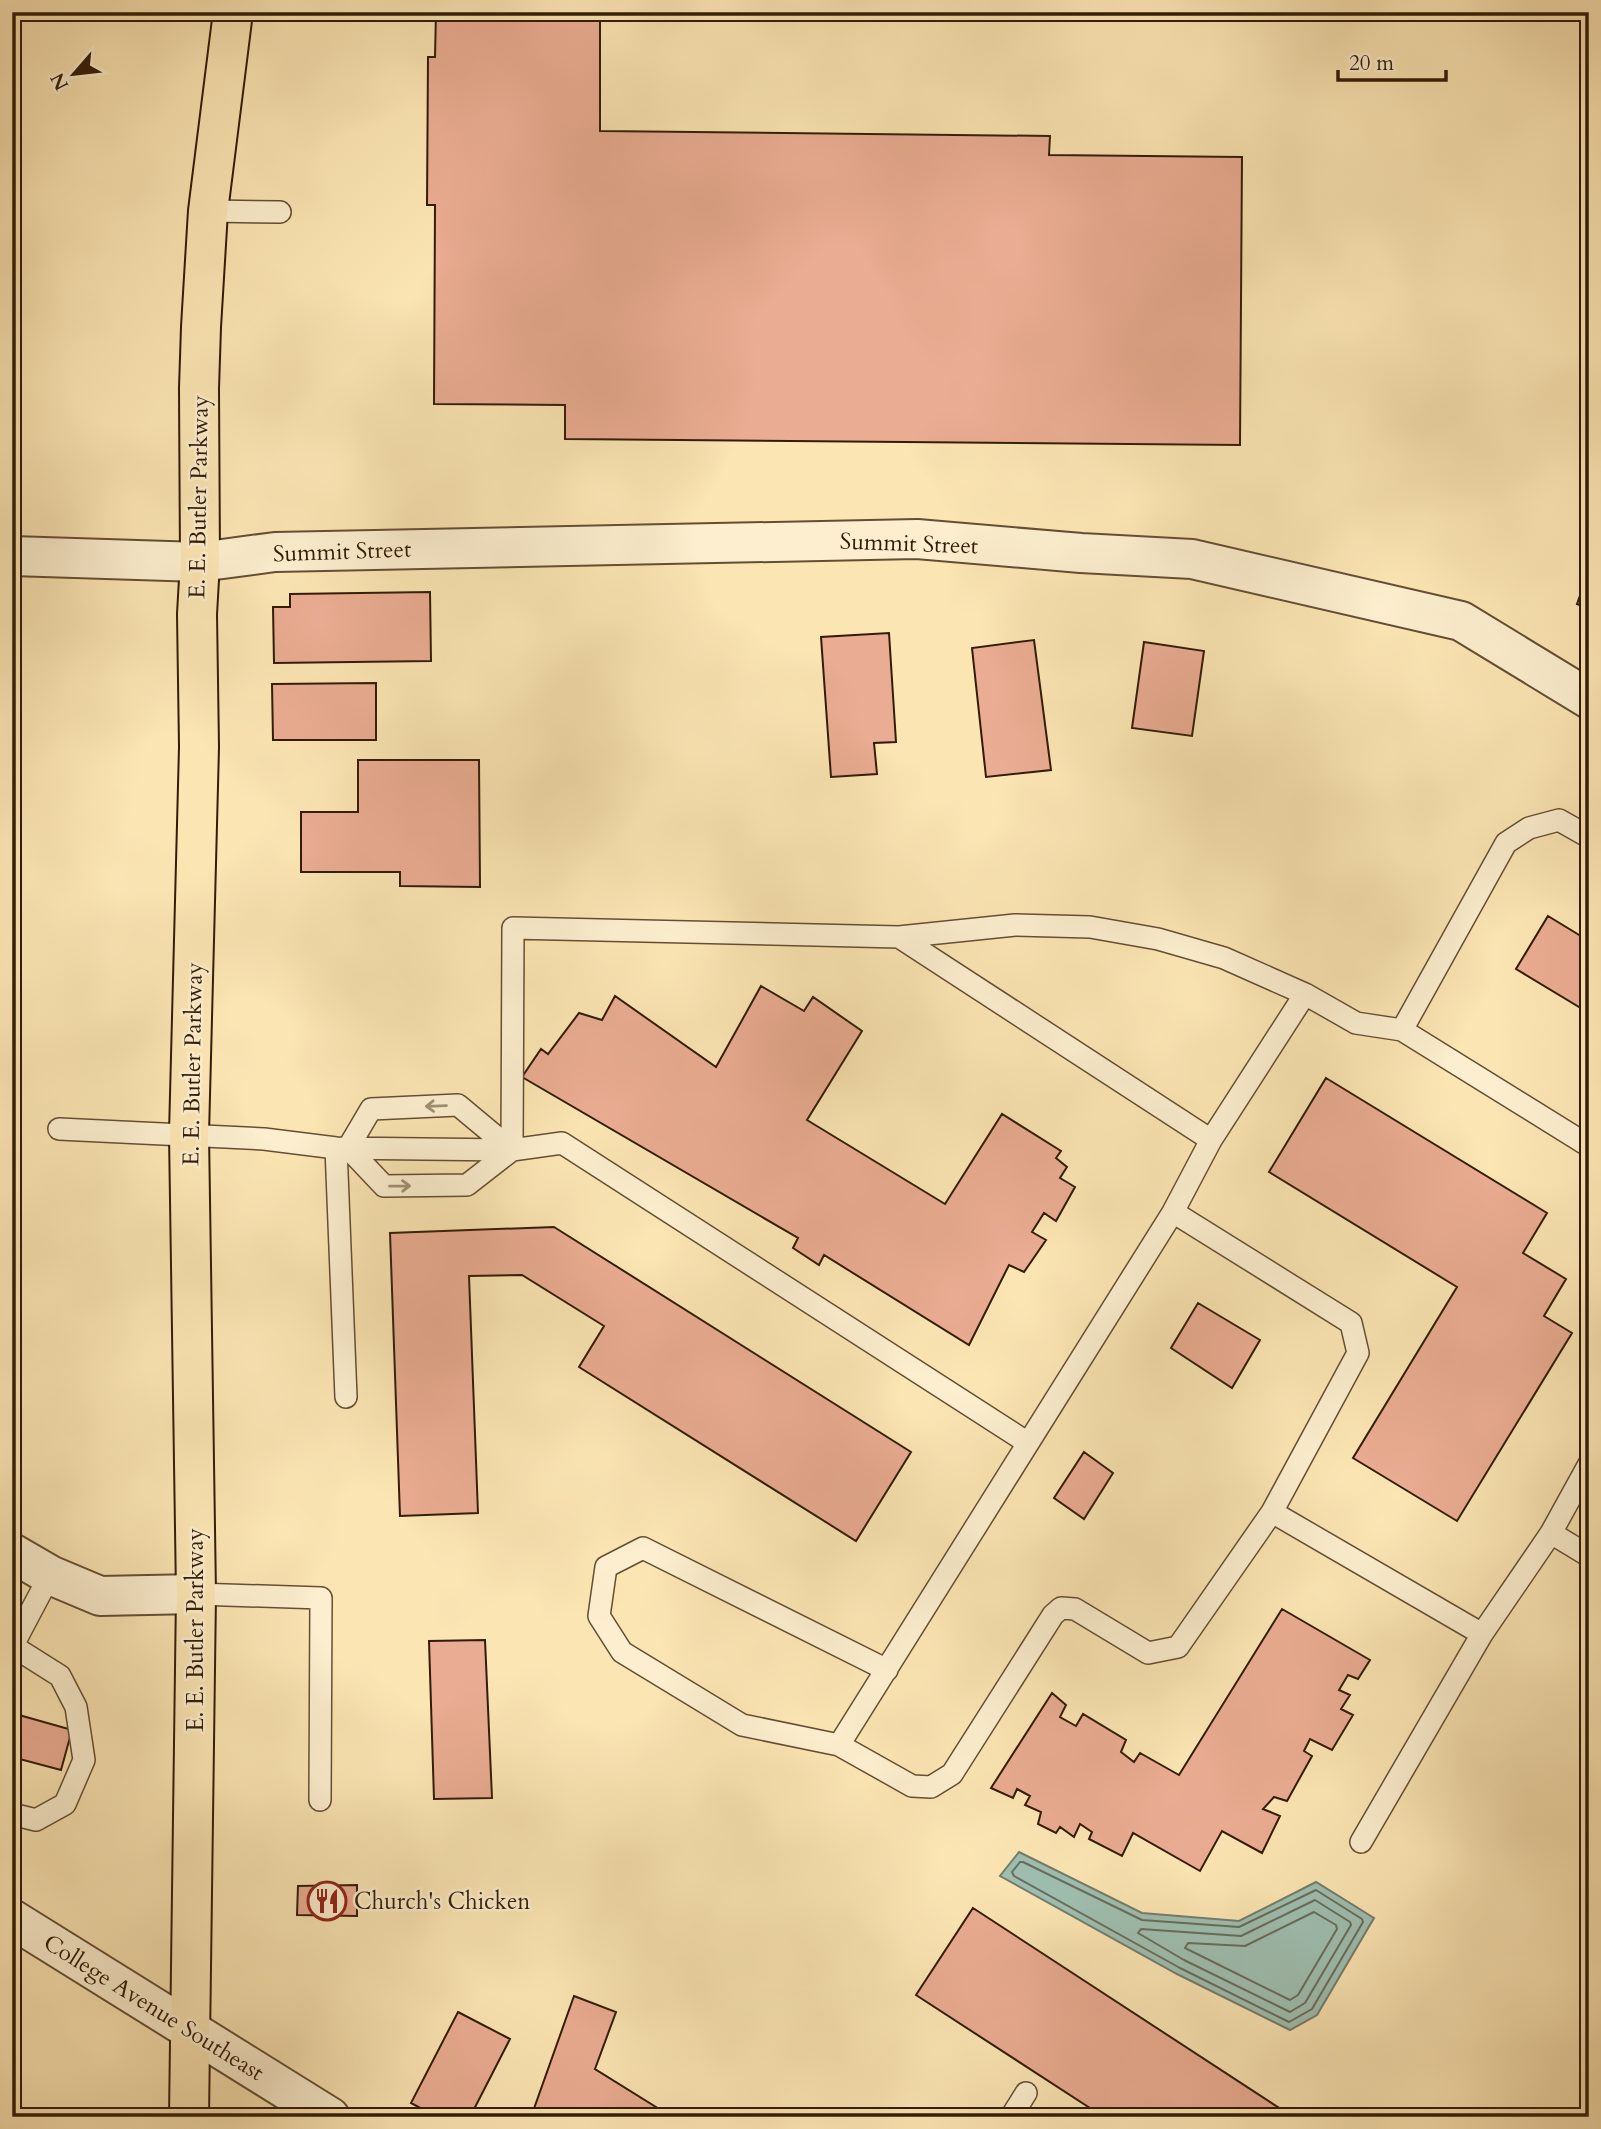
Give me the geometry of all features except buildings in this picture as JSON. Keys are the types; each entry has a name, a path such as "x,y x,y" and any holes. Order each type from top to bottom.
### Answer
{"highway":[{"name":"E. E. Butler Parkway","path":"190,2117 196,1594 190,1135 199,747 197,614 200,562 200,364 208,211 233,12"}],"street":[{"name":"Summit Street","path":"12,556 200,562 275,552 917,539 1192,559 1461,621 1589,699"},
{"path":"12,1553 50,1576 100,1596 196,1594"},
{"name":"College Avenue Southeast","path":"12,1919 330,2117"}],"lane":[{"path":"208,211 280,212"},
{"path":"1402,1030 1506,842 1529,828 1559,820 1589,837"},
{"path":"512,1150 513,928 899,937 1015,925 1090,927 1158,939 1224,958 1305,994 1356,1023 1402,1030 1589,1146"},
{"path":"899,937 1211,1140"},
{"path":"839,1745 1173,1212 1211,1140 1305,994"},
{"path":"346,1397 342,1148 371,1109 458,1105 512,1150"},
{"path":"59,1129 264,1139 342,1148 512,1150 562,1143 1028,1443"},
{"path":"342,1148 384,1186 467,1185 512,1150"},
{"path":"887,1670 643,1548 606,1567 599,1616 622,1652 742,1725 839,1745 912,1786 931,1787 952,1774 1060,1608 1076,1609 1148,1653 1178,1647 1272,1512 1358,1353 1351,1323 1173,1212"},
{"path":"1361,1842 1482,1634 1551,1533 1589,1464"},
{"path":"1272,1512 1482,1634"},
{"path":"1551,1533 1589,1556"},
{"path":"12,1814 36,1820 65,1804 84,1760 76,1707 60,1676 13,1647 50,1576"},
{"path":"196,1594 321,1598 320,1800"},
{"path":"1011,2117 1026,2093"}],"water":[{"path":"1019,1852 1142,1913 1239,1921 1316,1882 1374,1918 1317,2015 1290,2030 1177,1974 1000,1876"}],"place":[{"name":"Church's Chicken","path":"327,1901"}]}
